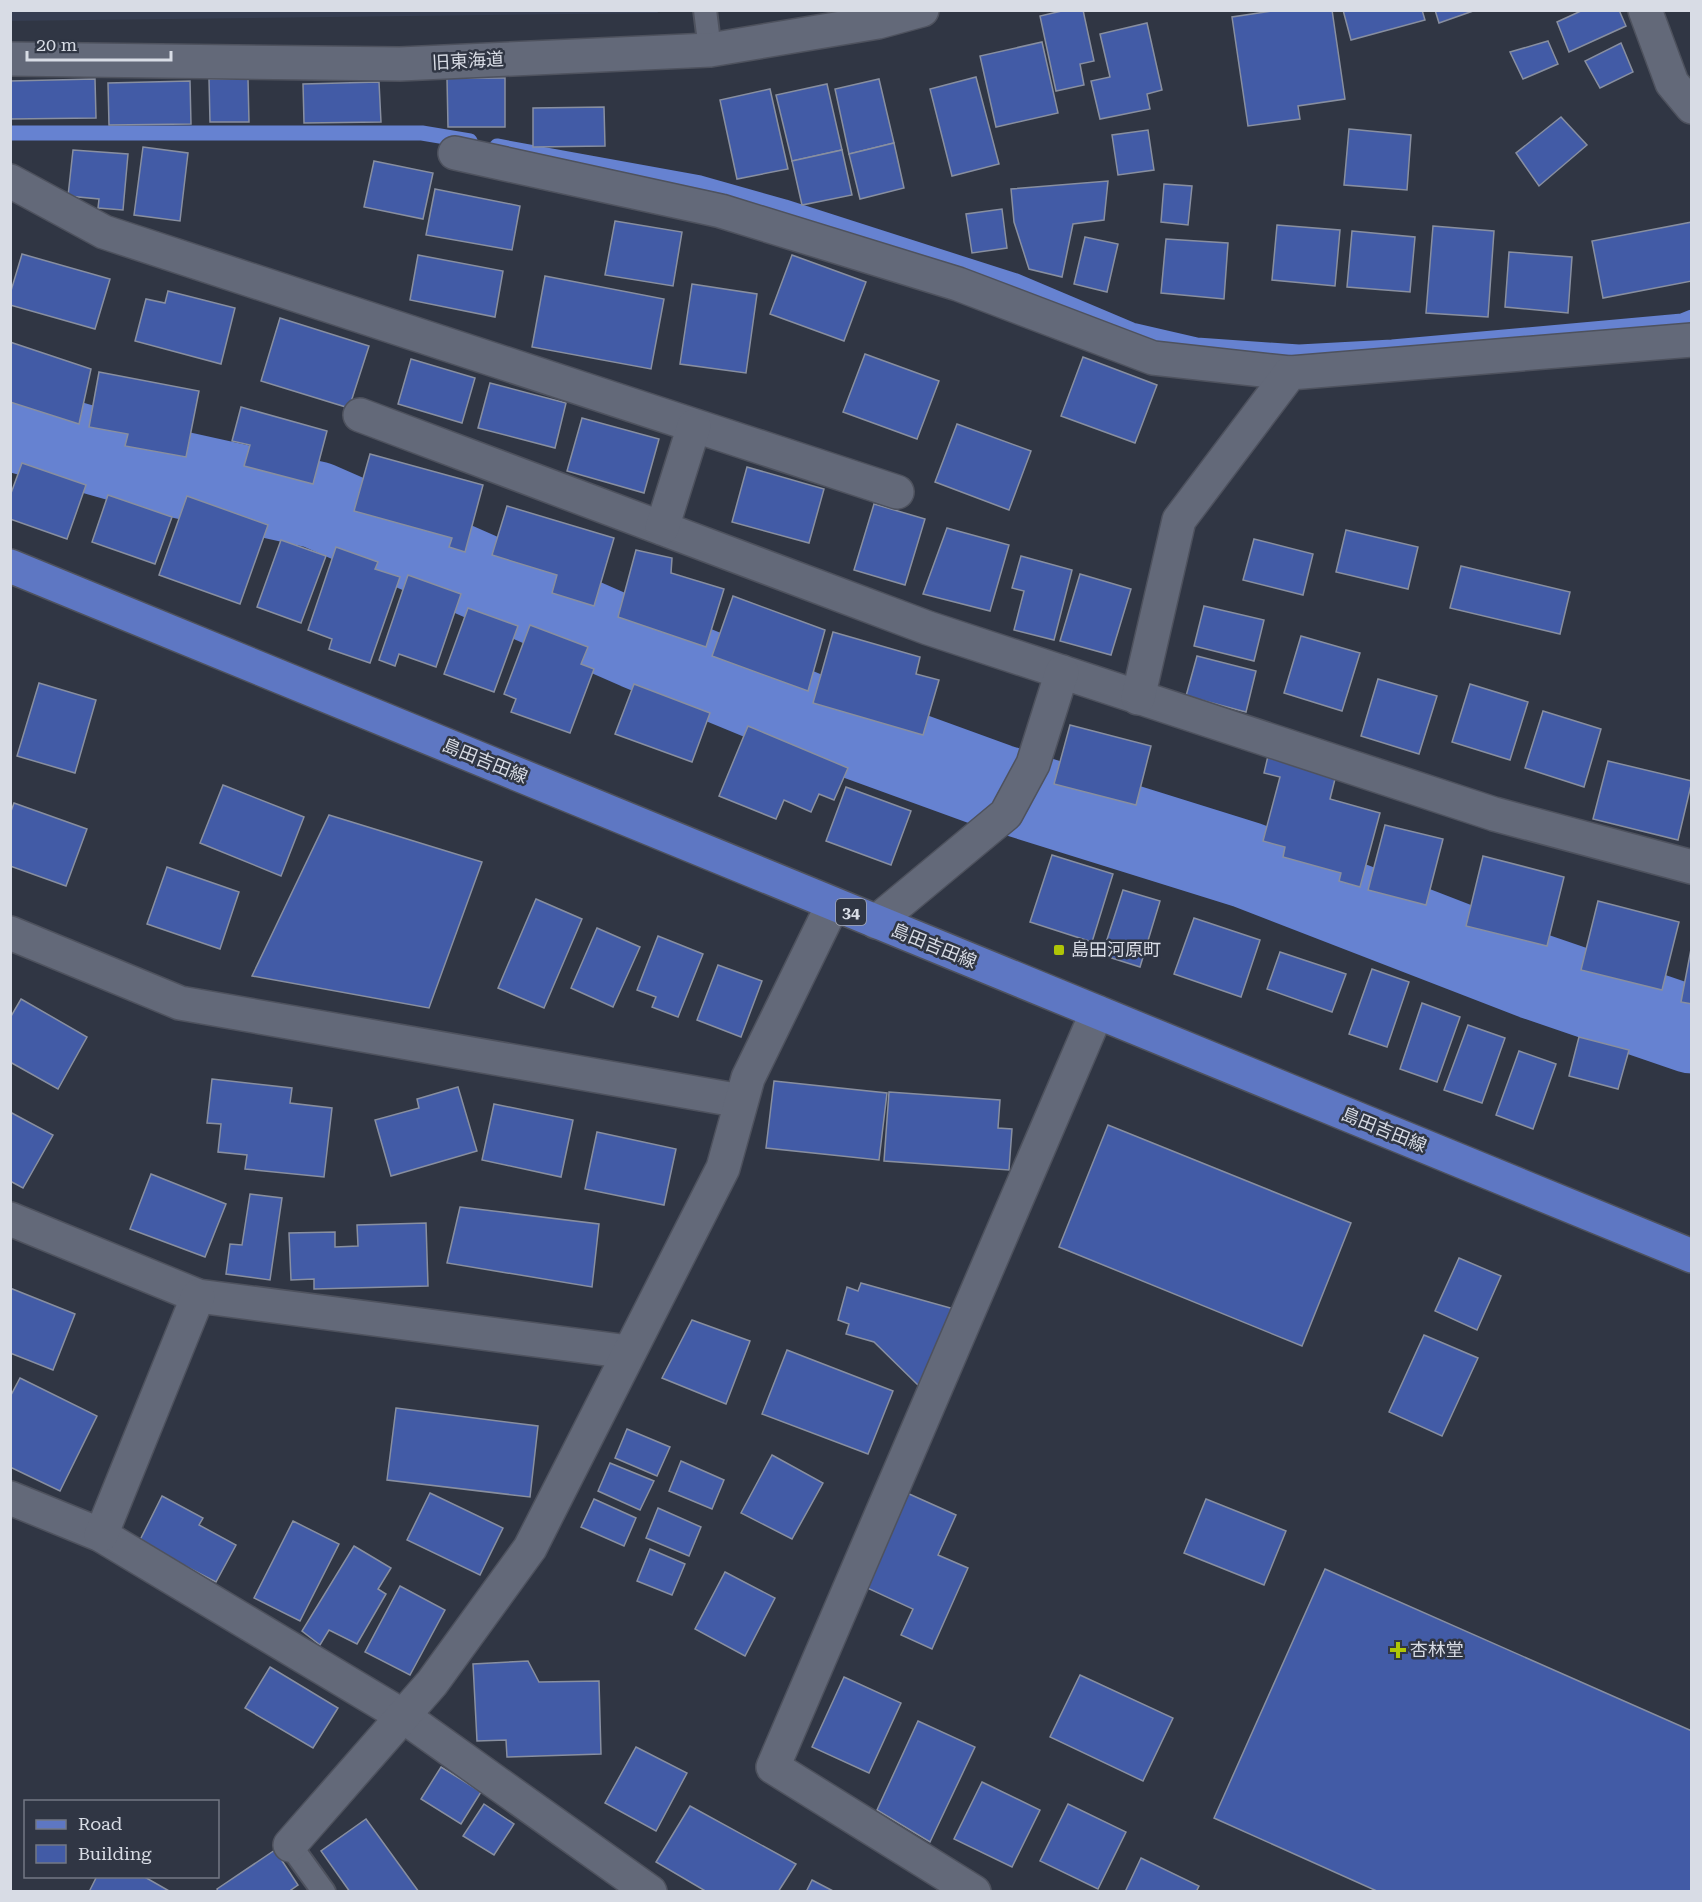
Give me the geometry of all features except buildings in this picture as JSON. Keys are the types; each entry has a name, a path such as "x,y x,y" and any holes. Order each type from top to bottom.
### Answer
{"main road":[{"name":"島田吉田線","path":"10,566 1692,1256"}],"street":[{"name":"旧東海道","path":"10,59 400,64 710,50 878,22 922,10"},
{"path":"1645,10 1672,83 1692,107"},
{"path":"455,153 721,211 958,284 1153,358 1290,373 1692,339"},
{"path":"10,181 104,232 897,492"},
{"path":"1138,698 1179,520 1290,373"},
{"path":"360,415 928,628 1494,814 1692,867"},
{"path":"662,528 694,426"},
{"path":"876,922 1006,814 1033,764 1062,672"},
{"path":"290,1845 432,1683 530,1548 723,1168 748,1078 832,904"},
{"path":"10,933 180,1003 741,1101"},
{"path":"974,1892 773,1767 1097,1012"},
{"path":"10,1219 198,1296 629,1352"},
{"path":"101,1535 198,1296"},
{"path":"10,1498 101,1535 403,1716 650,1892"}],"lane":[{"path":"705,10 710,50"},
{"path":"290,1845 324,1892"}],"shaded area":[{"path":"11,10 657,10 658,13 10,21"}],"waterway":[{"path":"10,133 422,133 470,141"},
{"path":"497,146 700,183 785,207 1016,281 1132,330 1197,345 1299,352 1392,347 1682,321 1692,317"},
{"path":"10,427 172,473 317,505 638,646 854,735 997,787 1247,865 1534,976 1692,1030"}],"place":[{"name":"島田河原町","path":"1059,950"},
{"name":"杏林堂","path":"1398,1650"}]}
